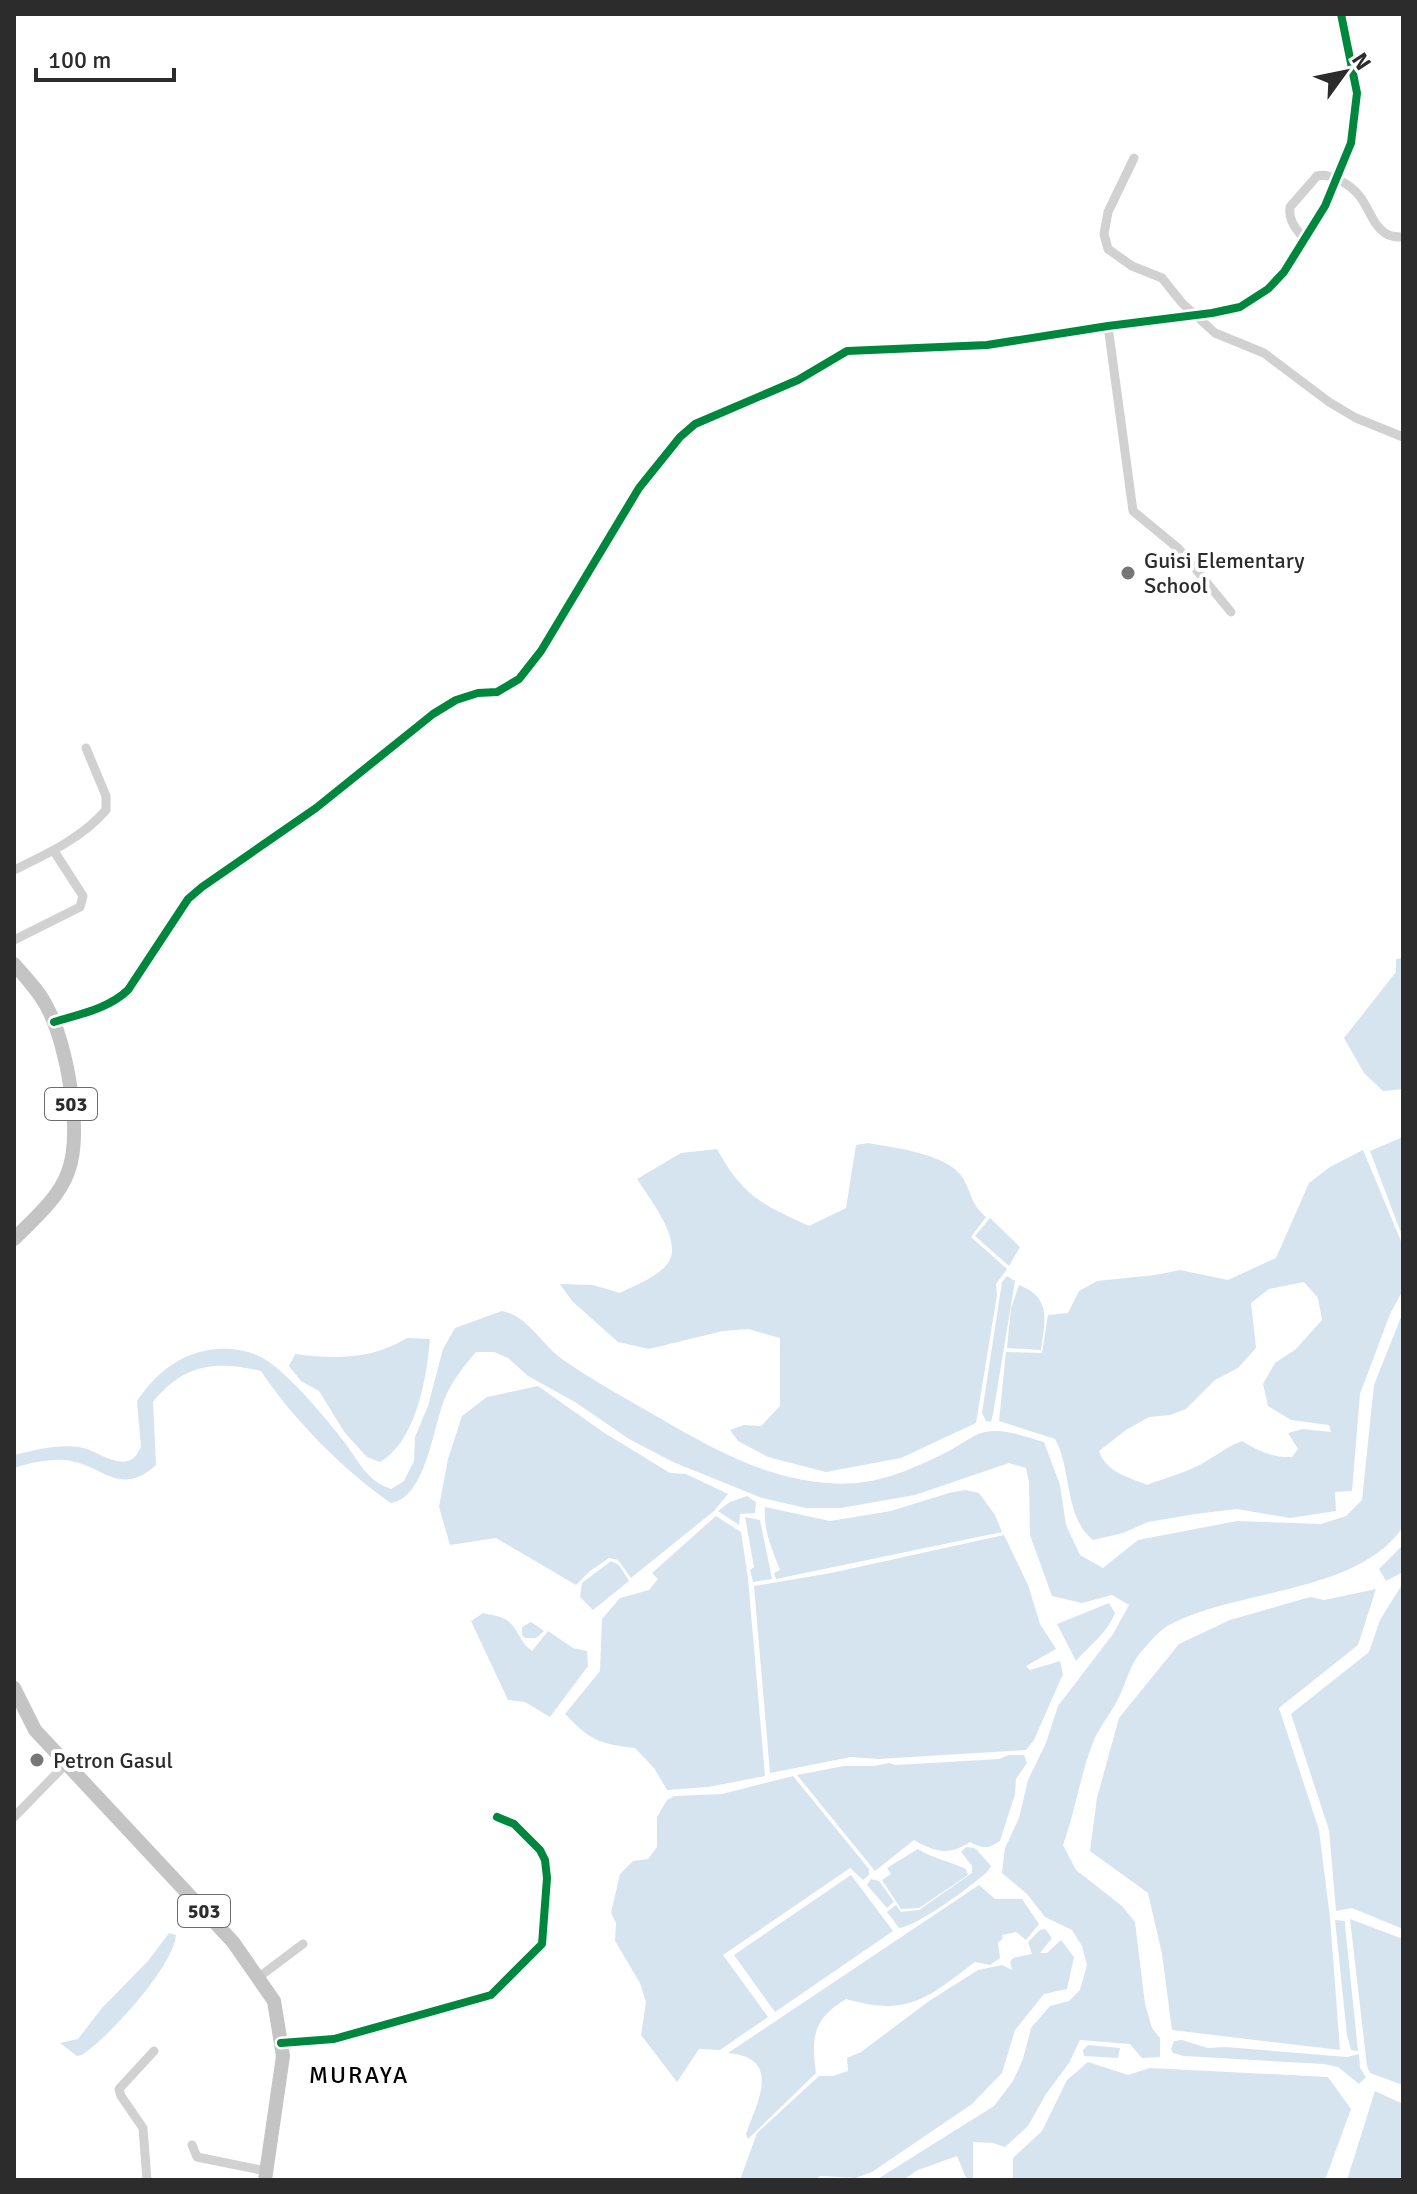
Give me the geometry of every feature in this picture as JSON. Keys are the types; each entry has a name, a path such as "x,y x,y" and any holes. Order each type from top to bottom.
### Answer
{"main road":[{"name":"503","path":"14,964 47,1007 69,1068 72,1160 55,1196 14,1239"},
{"name":"503","path":"14,1688 35,1730 233,1942 274,2001 283,2056 266,2175"}],"street":[{"path":"54,1022 119,999 188,899 316,808 433,714 456,700 478,693 497,692 519,679 541,651 639,488 680,437 695,424 798,380 847,351 987,345 1195,315 1240,307 1255,299 1276,282 1305,240 1337,179 1351,143 1357,93 1341,14"},
{"path":"1134,158 1108,212 1104,240 1115,256 1162,278 1215,333 1264,353 1329,402 1356,418 1403,437"},
{"path":"1305,240 1293,224 1290,207 1317,176 1337,179 1356,189 1382,231 1403,237"},
{"path":"1108,326 1133,511 1179,549 1231,612"},
{"path":"14,870 54,851 94,824 106,810 106,796 86,748"},
{"path":"14,940 80,907 83,902 83,896 54,851"},
{"path":"14,1817 66,1764"},
{"path":"281,2043 334,2039 491,1995 542,1944 547,1878 545,1860 540,1850 514,1824 497,1817"},
{"path":"259,1977 303,1944"},
{"path":"147,2180 143,2128 119,2089 154,2051"},
{"path":"192,2145 197,2157 266,2175"}],"shaded area":[{"path":"1403,958 1403,1089 1383,1091 1364,1073 1344,1038 1396,972 1396,959"},
{"path":"1403,1137 1403,1238 1370,1151"},
{"path":"868,1143 935,1158 957,1171 974,1203 986,1217 971,1237 1007,1269 996,1284 997,1295 976,1423 901,1458 826,1472 768,1457 738,1441 730,1430 744,1425 761,1426 780,1406 780,1338 748,1329 723,1331 649,1349 618,1342 572,1301 560,1284 593,1285 620,1293 664,1268 672,1254 672,1243 663,1220 637,1179 681,1153 717,1149 736,1178 755,1197 809,1226 846,1208 856,1145"},
{"path":"1363,1150 1403,1246 1403,1290 1390,1314 1360,1394 1352,1491 1335,1492 1336,1511 1290,1518 1237,1509 1195,1514 1148,1522 1123,1533 1093,1540 1077,1519 1055,1439 999,1421 1006,1352 1042,1353 1048,1315 1068,1313 1079,1291 1097,1281 1180,1270 1228,1280 1276,1258 1309,1183 1330,1167","holes":["1304,1282 1318,1298 1322,1320 1296,1349 1275,1363 1263,1384 1268,1406 1291,1420 1329,1425 1331,1432 1303,1429 1288,1433 1298,1449 1292,1457 1266,1453 1242,1441 1194,1468 1147,1485 1118,1473 1102,1458 1099,1451 1126,1430 1149,1417 1170,1415 1186,1409 1215,1380 1238,1368 1256,1348 1251,1303 1269,1289"]},
{"path":"990,1218 1020,1247 1009,1266 975,1236"},
{"path":"1007,1276 1015,1281 991,1422 986,1421 982,1413 1002,1282"},
{"path":"1019,1285 1030,1290 1042,1303 1041,1350 1007,1348 1011,1308"},
{"path":"502,1311 527,1324 562,1359 621,1396 721,1451 789,1477 833,1484 871,1481 907,1470 976,1435 992,1431 1044,1442 1060,1485 1066,1525 1080,1555 1103,1568 1138,1540 1237,1521 1321,1524 1346,1516 1362,1500 1374,1385 1403,1312 1403,1527 1383,1549 1328,1578 1199,1612 1163,1629 1137,1658 1088,1757 1063,1845 1076,1870 1122,1906 1135,1922 1145,2004 1152,2028 1160,2038 1160,2057 1142,2058 1130,2044 1080,2040 1069,2063 1028,2126 1005,2147 973,2142 973,2180 967,2180 957,2156 918,2170 903,2180 876,2180 994,2106 1013,2081 1031,2028 1050,2006 1069,2001 1080,1990 1087,1965 1082,1946 1072,1930 1045,1917 1027,1894 1002,1873 1005,1848 1019,1818 1028,1780 1046,1743 1058,1706 1113,1634 1129,1605 1112,1595 1082,1603 1052,1596 1030,1535 1026,1468 1009,1463 915,1495 841,1508 806,1508 762,1498 673,1462 629,1439 575,1402 528,1376 508,1358 494,1352 476,1352 445,1398 427,1459 413,1488 403,1498 391,1503 320,1443 261,1371 229,1366 201,1368 188,1373 164,1389 153,1402 156,1465 143,1475 121,1479 64,1460 14,1468 14,1455 63,1446 85,1448 115,1461 130,1460 141,1447 137,1401 150,1384 166,1369 193,1354 229,1349 254,1354 279,1370 319,1411 370,1476 391,1489 404,1481 414,1461 415,1437 428,1406 443,1349 455,1328"},
{"path":"407,1338 430,1339 426,1371 417,1407 403,1440 380,1462 367,1457 345,1433 319,1391 301,1381 289,1366 295,1354 324,1357 366,1354"},
{"path":"538,1386 603,1432 670,1473 686,1474 728,1494 714,1511 631,1578 618,1560 609,1558 576,1585 496,1538 450,1545 439,1507 448,1459 462,1416 487,1397"},
{"path":"965,1490 979,1493 995,1515 1002,1532 776,1579 774,1573 780,1570 767,1532 765,1507 830,1521 891,1511"},
{"path":"747,1496 756,1502 755,1513 740,1514 739,1525 718,1511 730,1502"},
{"path":"716,1516 741,1532 765,1776 708,1787 667,1790 654,1768 635,1748 596,1739 581,1730 565,1714 600,1671 602,1619 620,1598 649,1590 658,1579 652,1573"},
{"path":"745,1517 760,1520 772,1579 753,1582 750,1570 754,1567"},
{"path":"1004,1535 1028,1585 1040,1624 1056,1649 1026,1666 1030,1670 1060,1661 1063,1674 1034,1740 1026,1750 878,1759 851,1757 770,1773 754,1586 831,1573"},
{"path":"1403,1545 1403,1572 1386,1581 1379,1569"},
{"path":"611,1561 619,1565 629,1581 593,1610 580,1597 582,1583"},
{"path":"1403,1583 1403,1929 1352,1908 1336,1911 1329,1830 1291,1714 1369,1652 1380,1620"},
{"path":"1376,1589 1358,1645 1279,1708 1319,1830 1330,1918 1340,2050 1172,2030 1162,1954 1148,1893 1090,1851 1097,1798 1119,1718 1179,1644 1230,1620 1310,1597 1324,1600"},
{"path":"1109,1603 1115,1613 1112,1620 1076,1661 1057,1624"},
{"path":"483,1613 508,1621 532,1651 548,1631 573,1648 587,1651 588,1666 550,1717 525,1702 508,1700 471,1621"},
{"path":"531,1622 544,1631 536,1638 525,1638 522,1627"},
{"path":"1024,1755 1027,1763 1016,1779 1015,1794 1000,1841 985,1847 970,1842 942,1851 914,1840 875,1871 797,1775 844,1766 999,1759"},
{"path":"793,1776 869,1869 869,1875 863,1880 850,1868 723,1955 768,2017 720,2050 699,2049 677,2082 641,2035 646,2002 640,1983 615,1941 616,1923 611,1913 620,1874 633,1861 648,1859 657,1847 657,1817 667,1800 674,1796 722,1794"},
{"path":"966,1847 975,1848 991,1866 988,1871 932,1913 899,1928 887,1912 896,1905 901,1912 919,1910 972,1873 972,1866 961,1852"},
{"path":"918,1849 966,1869 968,1875 919,1908 901,1909 882,1880 891,1874 887,1868"},
{"path":"851,1875 893,1931 775,2012 734,1955"},
{"path":"871,1879 879,1881 894,1902 887,1908 867,1885"},
{"path":"979,1885 995,1899 1022,1899 1039,1924 1026,1940 1016,1932 1002,1935 998,1943 1000,1958 990,1965 975,1962 916,2001 886,2006 846,1999 835,2006 817,2030 814,2049 816,2073 748,2139 746,2134 760,2096 761,2072 756,2063 728,2053"},
{"path":"1350,1919 1403,1939 1403,2085 1370,2073 1367,2066"},
{"path":"1335,1920 1345,1921 1358,2051 1351,2050 1347,2035"},
{"path":"1045,1929 1052,1938 1040,1953 1047,1953 1061,1940 1074,1957 1067,1989 1044,1994 1015,2030 1002,2073 972,2104 872,2172 856,2178 820,2176 815,2180 740,2180 757,2133 819,2076 848,2071 847,2058 861,2052 929,2001 978,1970 1002,1965 1012,1970 1010,1962 1013,1958 1032,1954 1028,1942"},
{"path":"169,1933 176,1935 164,1965 108,2033 82,2055 77,2056 60,2043 78,2039"},
{"path":"1182,2040 1208,2048 1347,2057 1359,2054 1360,2068 1366,2077 1359,2084 1338,2067 1324,2064 1173,2053 1174,2041"},
{"path":"1088,2045 1120,2048 1118,2058 1084,2056 1083,2050"},
{"path":"1088,2062 1128,2075 1150,2068 1328,2077 1351,2109 1325,2180 1013,2180 1013,2158 1042,2131 1067,2080"},
{"path":"1375,2091 1403,2104 1403,2180 1347,2180"}],"cycle path":[{"path":"54,1022 93,1010 120,997 128,990 188,899 316,808 433,714 456,700 478,693 497,692 519,679 541,651 639,488 680,437 695,424 798,380 847,351 987,345 1212,313 1240,307 1268,289 1284,272 1325,206 1351,143 1357,93 1341,14"},
{"path":"281,2043 334,2039 491,1995 542,1944 547,1878 545,1860 540,1850 514,1824 497,1817"}],"place":[{"name":"Guisi Elementary School","path":"1128,573"},
{"name":"Petron Gasul","path":"37,1760"}],"district":[{"name":"MURAYA","path":"359,2075"}]}
